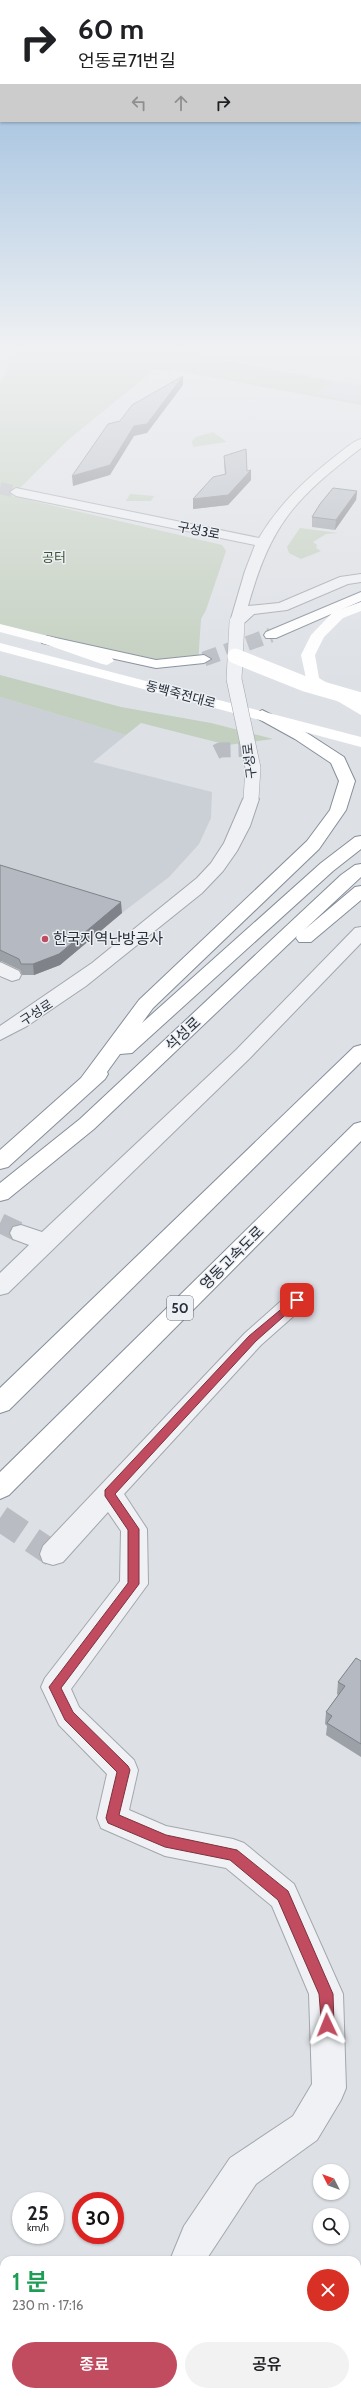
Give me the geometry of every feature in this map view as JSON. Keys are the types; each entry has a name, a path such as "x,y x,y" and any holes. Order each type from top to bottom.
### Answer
{"main road":[{"path":"271,635 361,596"},
{"path":"361,606 338,615 318,635 308,655 312,680 361,710"},
{"path":"0,628 156,664 204,659"},
{"name":"동백죽전대로","path":"0,636 361,729"},
{"path":"47,640 123,667"},
{"name":"동백죽전대로","path":"0,647 361,742"},
{"path":"0,655 88,670"},
{"path":"235,656 305,684 361,700"},
{"path":"88,1083 146,1004 313,844 338,810 347,781 338,760 302,736 262,715"},
{"name":"석성로","path":"0,1162 327,866 361,841"},
{"name":"석성로","path":"0,1194 87,1124 347,879 361,869"},
{"path":"0,1201 89,1134 208,1028 268,970 361,891"},
{"path":"0,1404 361,1051"},
{"name":"영동고속도로","path":"0,1488 361,1129"}],"street":[{"name":"구성로","path":"0,1034 44,1008 123,948 198,887 218,866 231,845 244,822 251,800 253,768 234,679 237,622 255,593 263,543 276,521 294,498 341,459"},
{"name":"구성3로","path":"16,492 263,543"},
{"path":"237,622 250,610 282,607 345,580 361,578"},
{"path":"255,593 286,600 311,594"},
{"path":"0,1287 44,1242 98,1194 243,1054 361,932"},
{"path":"21,1233 44,1242"},
{"path":"53,1554 253,1339 297,1300"},
{"path":"109,1493 134,1529 134,1584 55,1687 69,1716 123,1770 112,1818 165,1841 233,1854 283,1895 326,1994 329,2088 305,2128 243,2171 197,2239 190,2256"}],"shaded area":[{"path":"0,697 126,735 93,762 212,792 211,818 199,844 169,877 122,913 0,876"}],"green space":[{"name":"공터","path":"0,459 49,459 12,496 222,545 226,551 206,610 201,619 198,664 171,665 0,625"},
{"path":"130,494 154,496 151,501 126,501"},
{"path":"300,528 338,533 326,534 313,542 317,545 316,548 321,551 301,559 289,553 287,547"},
{"path":"0,675 121,707 211,723 273,739 228,745 141,723 126,735 0,697"}],"building":[{"path":"84,459 114,459 110,465 72,476"},
{"path":"224,459 246,459 247,471 251,470 228,495 193,499 213,477 226,474"},
{"path":"333,488 357,491 336,520 312,517 320,504"},
{"name":"한국지역난방공사","path":"0,865 121,902 59,954 33,964 21,964 19,959 0,950"},
{"path":"356,1658 361,1661 361,1744 327,1723 332,1716 326,1712 345,1686 338,1682"}],"tunnel":[{"path":"0,488 16,492"},
{"path":"204,659 271,635"},
{"path":"216,752 220,750 259,749"},
{"path":"0,1223 21,1233"},
{"path":"0,1518 53,1554"}],"place":[{"name":"한국지역난방공사","path":"45,939"}],"route":[{"path":"297,1300 253,1339 109,1493 134,1529 134,1584 55,1687 69,1716 123,1770 112,1818 165,1841 233,1854 283,1895 326,1994 327,2025"}]}
